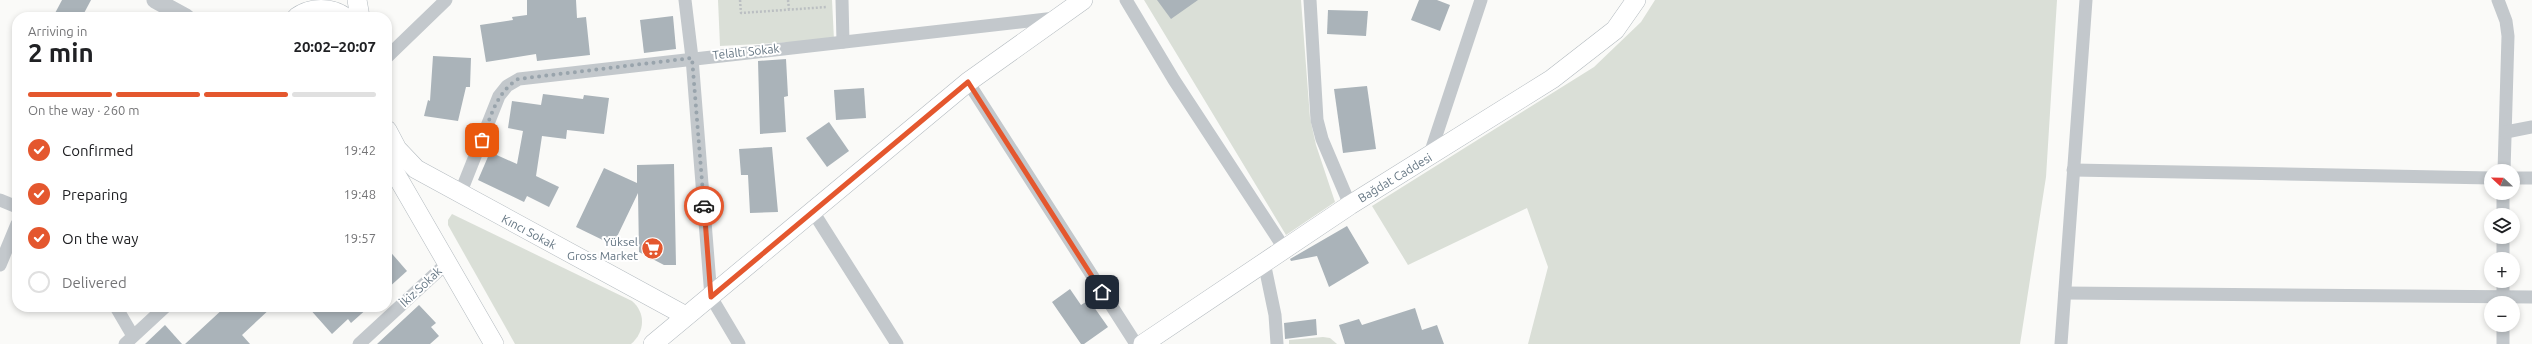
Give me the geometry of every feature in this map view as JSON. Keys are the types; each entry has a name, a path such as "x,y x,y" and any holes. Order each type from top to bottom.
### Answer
{"main road":[{"path":"357,0 359,12"},
{"path":"653,344 711,297 812,210 968,82 1083,0"},
{"name":"Bağdat Caddesi","path":"1143,344 1350,205 1552,79 1614,30 1636,0"},
{"path":"300,12 326,9 333,12"},
{"name":"Kıncı Sokak","path":"392,140 397,150 410,164 460,194 686,316"},
{"path":"392,168 494,344"}],"street":[{"path":"155,0 177,12"},
{"path":"392,52 446,0"},
{"path":"685,0 692,58 711,297 739,344"},
{"path":"1126,0 1174,80 1284,248"},
{"path":"1310,0 1317,120 1322,139 1350,205"},
{"path":"1429,157 1481,0"},
{"path":"2061,344 2086,0"},
{"path":"2498,0 2506,21 2508,36 2504,164"},
{"path":"842,3 843,42"},
{"name":"Telaltı Sokak","path":"460,194 499,96 507,86 518,79 692,58 1058,18"},
{"path":"968,82 1136,344"},
{"path":"2506,132 2532,127"},
{"path":"2073,170 2484,178"},
{"path":"2520,178 2532,178"},
{"path":"0,200 12,205"},
{"path":"812,210 897,344"},
{"path":"0,265 12,236"},
{"path":"1264,262 1275,315 1277,344"},
{"name":"İkiz Sokak","path":"359,344 447,263"},
{"path":"2065,292 2484,300"},
{"path":"2520,298 2532,296"},
{"path":"118,312 129,340 160,312"},
{"path":"2503,332 2503,344"}],"path":[{"path":"740,0 741,13 842,3"},
{"path":"788,0 789,9"}],"shaded area":[{"path":"718,0 832,0 834,40 720,46"},
{"path":"1144,0 1301,0 1310,118 1316,145 1335,202 1286,235"},
{"path":"1655,0 2057,0 2046,177 2020,344 1528,344 1548,267 1527,208 1408,265 1372,206 1594,67 1641,22"},
{"path":"452,214 632,301 637,306 642,317 641,328 636,339 631,344 515,344 448,225 448,220"},
{"path":"1323,337 1330,338 1337,344 1289,344 1289,340"}],"building":[{"path":"62,0 91,0 85,12 56,12"},
{"path":"527,0 576,0 577,18 586,17 590,55 537,61 536,54 486,62 480,25 513,20 512,17 527,15"},
{"path":"1157,0 1198,0 1171,19"},
{"path":"1419,0 1437,0 1450,5 1440,31 1411,20"},
{"path":"1328,10 1368,11 1366,36 1327,34"},
{"path":"673,16 676,49 644,53 640,20"},
{"path":"433,56 471,58 470,87 466,87 458,121 424,116 428,100 430,101"},
{"path":"786,59 788,96 784,97 786,132 760,134 758,61"},
{"path":"1367,86 1376,149 1343,153 1334,89"},
{"path":"864,88 866,118 836,120 834,90"},
{"path":"543,94 583,99 584,95 609,98 604,134 567,130 566,139 542,136 536,176 559,187 549,207 527,196 524,202 478,180 490,152 517,164 523,131 508,128 512,101 541,105"},
{"path":"829,122 849,151 827,167 806,138"},
{"path":"772,147 778,212 750,213 748,175 741,175 739,149"},
{"path":"674,164 676,265 664,265 639,252 638,193 613,245 576,227 604,168 637,183 637,165"},
{"path":"1347,226 1369,263 1329,287 1317,256 1291,261 1290,259"},
{"path":"392,254 407,271 392,284"},
{"path":"1070,289 1081,305 1089,300 1108,327 1084,344 1081,344 1052,302"},
{"path":"419,305 436,323 431,327 439,336 430,344 377,344"},
{"path":"1415,308 1422,330 1437,325 1444,344 1345,344 1339,325 1359,319 1362,325"},
{"path":"220,312 267,312 242,335 250,344 185,344"},
{"path":"312,312 363,312 351,323 348,319 332,334"},
{"path":"1316,319 1317,335 1285,339 1284,323"},
{"path":"165,325 182,344 145,344"}],"way so far":[{"path":"482,140 499,96 507,86 518,79 532,76 692,58 704,206"}],"place":[{"name":"Yüksel Gross Market","path":"653,249"}],"route":[{"path":"704,206 711,297 812,210 968,82 1102,292"}]}
